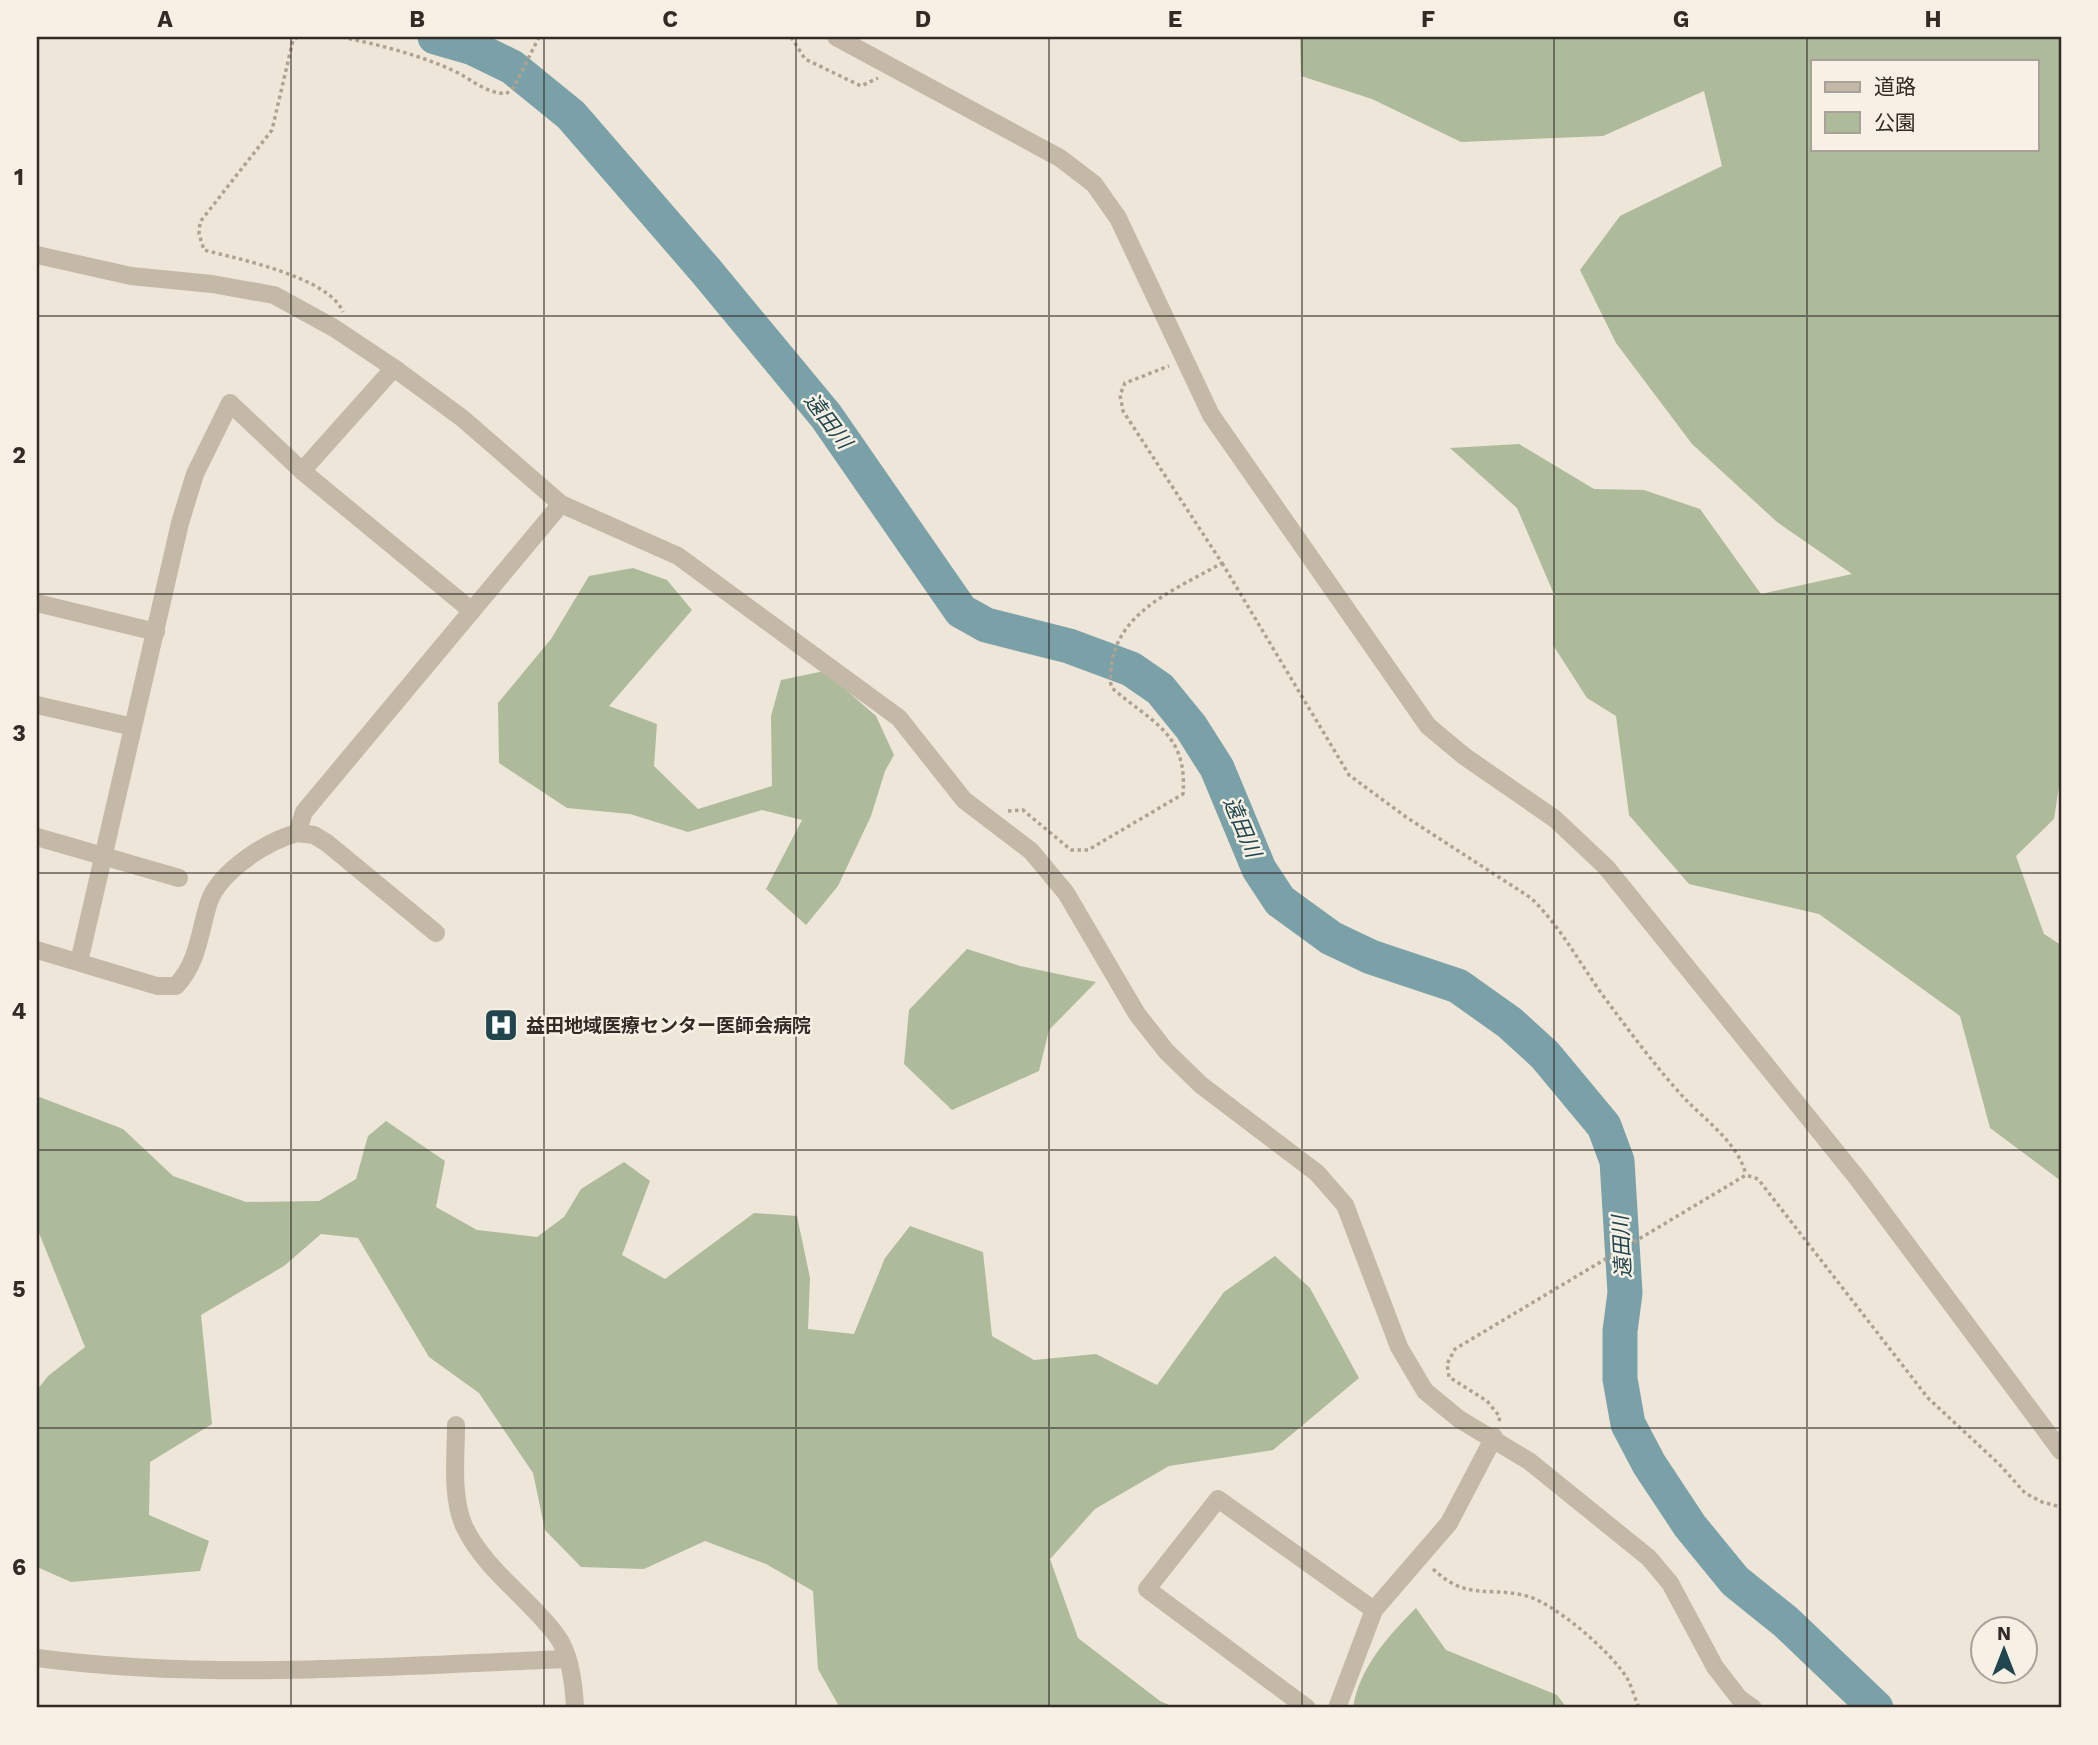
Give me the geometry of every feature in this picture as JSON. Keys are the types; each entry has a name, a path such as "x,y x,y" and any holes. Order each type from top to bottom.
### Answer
{"street":[{"path":"836,37 1060,158 1094,184 1118,218 1211,415 1428,726 1464,756 1555,819 1606,867 1858,1179 2061,1451"},
{"path":"37,255 131,276 212,284 274,295 334,328 394,368 462,418 561,504 678,556 899,718 964,800 1031,851 1066,893 1137,1014 1166,1051 1201,1085 1317,1172 1345,1205 1399,1348 1426,1391 1459,1419 1494,1437 1530,1461 1649,1558 1670,1583 1715,1667 1740,1698 1753,1708"},
{"path":"302,471 394,368"},
{"path":"79,962 180,523 195,474 230,403 302,471 472,611"},
{"path":"297,833 304,812 561,504"},
{"path":"37,603 156,632"},
{"path":"37,705 133,727"},
{"path":"37,950 157,986 176,986 191,970 210,898 227,875 279,838 297,833 314,835 327,843 436,933"},
{"path":"37,837 179,878"},
{"path":"456,1425 457,1502 465,1526 486,1558 558,1638 568,1659 575,1708"},
{"path":"1315,1708 1337,1707 1374,1610 1384,1594 1422,1558 1464,1498 1494,1437"},
{"path":"1307,1708 1147,1589 1218,1499 1374,1610"},
{"path":"37,1658 119,1669 259,1671 568,1659"}],"path":[{"path":"299,37 293,40 272,131 200,222 199,234 204,250 272,267 314,285 341,307 347,321 334,328"},
{"path":"342,37 387,46 453,70 488,92 506,94 514,87 539,37"},
{"path":"791,37 805,59 861,86 876,82 887,65"},
{"path":"1185,361 1125,383 1120,395 1124,411 1222,563 1349,775 1406,817 1531,898 1545,912 1604,996 1686,1100 1716,1128 1744,1166 1746,1175"},
{"path":"991,819 1007,811 1023,810 1070,850 1088,850 1183,794 1185,770 1174,745 1151,716 1111,687 1110,672 1126,624 1141,609 1222,563"},
{"path":"1494,1437 1500,1417 1487,1401 1449,1377 1447,1364 1455,1349 1746,1175 1758,1179 1928,1398 1999,1464 2025,1493 2042,1502 2061,1507"},
{"path":"1422,1558 1449,1585 1473,1591 1525,1595 1553,1609 1596,1645 1626,1678 1639,1708"}],"green space":[{"path":"1300,37 2061,37 2061,774 2054,819 2016,856 2044,934 2061,945 2061,1181 1990,1128 1960,1016 1819,914 1689,884 1629,815 1616,716 1587,698 1553,645 1553,592 1517,508 1450,448 1519,444 1594,489 1644,490 1700,509 1761,594 1852,574 1777,522 1692,444 1616,343 1580,270 1620,216 1722,166 1704,91 1603,136 1461,142 1372,99 1301,76"},
{"path":"633,568 667,580 692,610 609,706 657,724 654,766 698,809 772,786 771,716 781,680 824,671 876,716 894,755 885,771 871,816 838,886 806,925 766,889 802,820 762,810 688,832 630,814 567,808 499,763 498,703 551,639 589,576"},
{"path":"967,949 1020,966 1096,982 1049,1030 1039,1071 952,1110 904,1064 909,1010"},
{"path":"37,1096 123,1129 173,1176 246,1202 319,1201 356,1179 368,1136 386,1121 445,1161 436,1207 477,1230 537,1237 564,1217 581,1189 624,1162 650,1181 622,1255 665,1279 754,1213 797,1216 810,1278 808,1329 854,1334 885,1258 910,1226 983,1252 992,1336 1034,1360 1096,1354 1157,1385 1224,1292 1275,1256 1310,1288 1359,1378 1273,1450 1169,1466 1095,1509 1050,1559 1078,1638 1160,1701 1176,1708 840,1708 818,1669 813,1591 766,1564 705,1541 644,1569 581,1567 545,1530 533,1473 479,1393 429,1357 358,1238 321,1234 284,1266 201,1315 212,1424 150,1462 149,1515 209,1541 200,1571 71,1582 37,1567 37,1390 48,1376 85,1347 37,1228"},
{"path":"1416,1608 1446,1650 1557,1695 1567,1708 1353,1708 1361,1679 1368,1666 1385,1641"}],"waterway":[{"name":"遠田川","path":"435,37 473,48 512,67 571,115 706,271 826,416 961,611 986,625 1069,646 1131,669 1160,689 1191,727 1217,768 1259,869 1280,901 1331,938 1371,957 1458,986 1510,1023 1545,1055 1604,1126 1617,1161 1625,1293 1620,1331 1620,1379 1628,1424 1649,1464 1690,1526 1735,1581 1786,1622 1876,1708"}],"place":[{"name":"益田地域医療センター医師会病院","path":"501,1025"}]}
